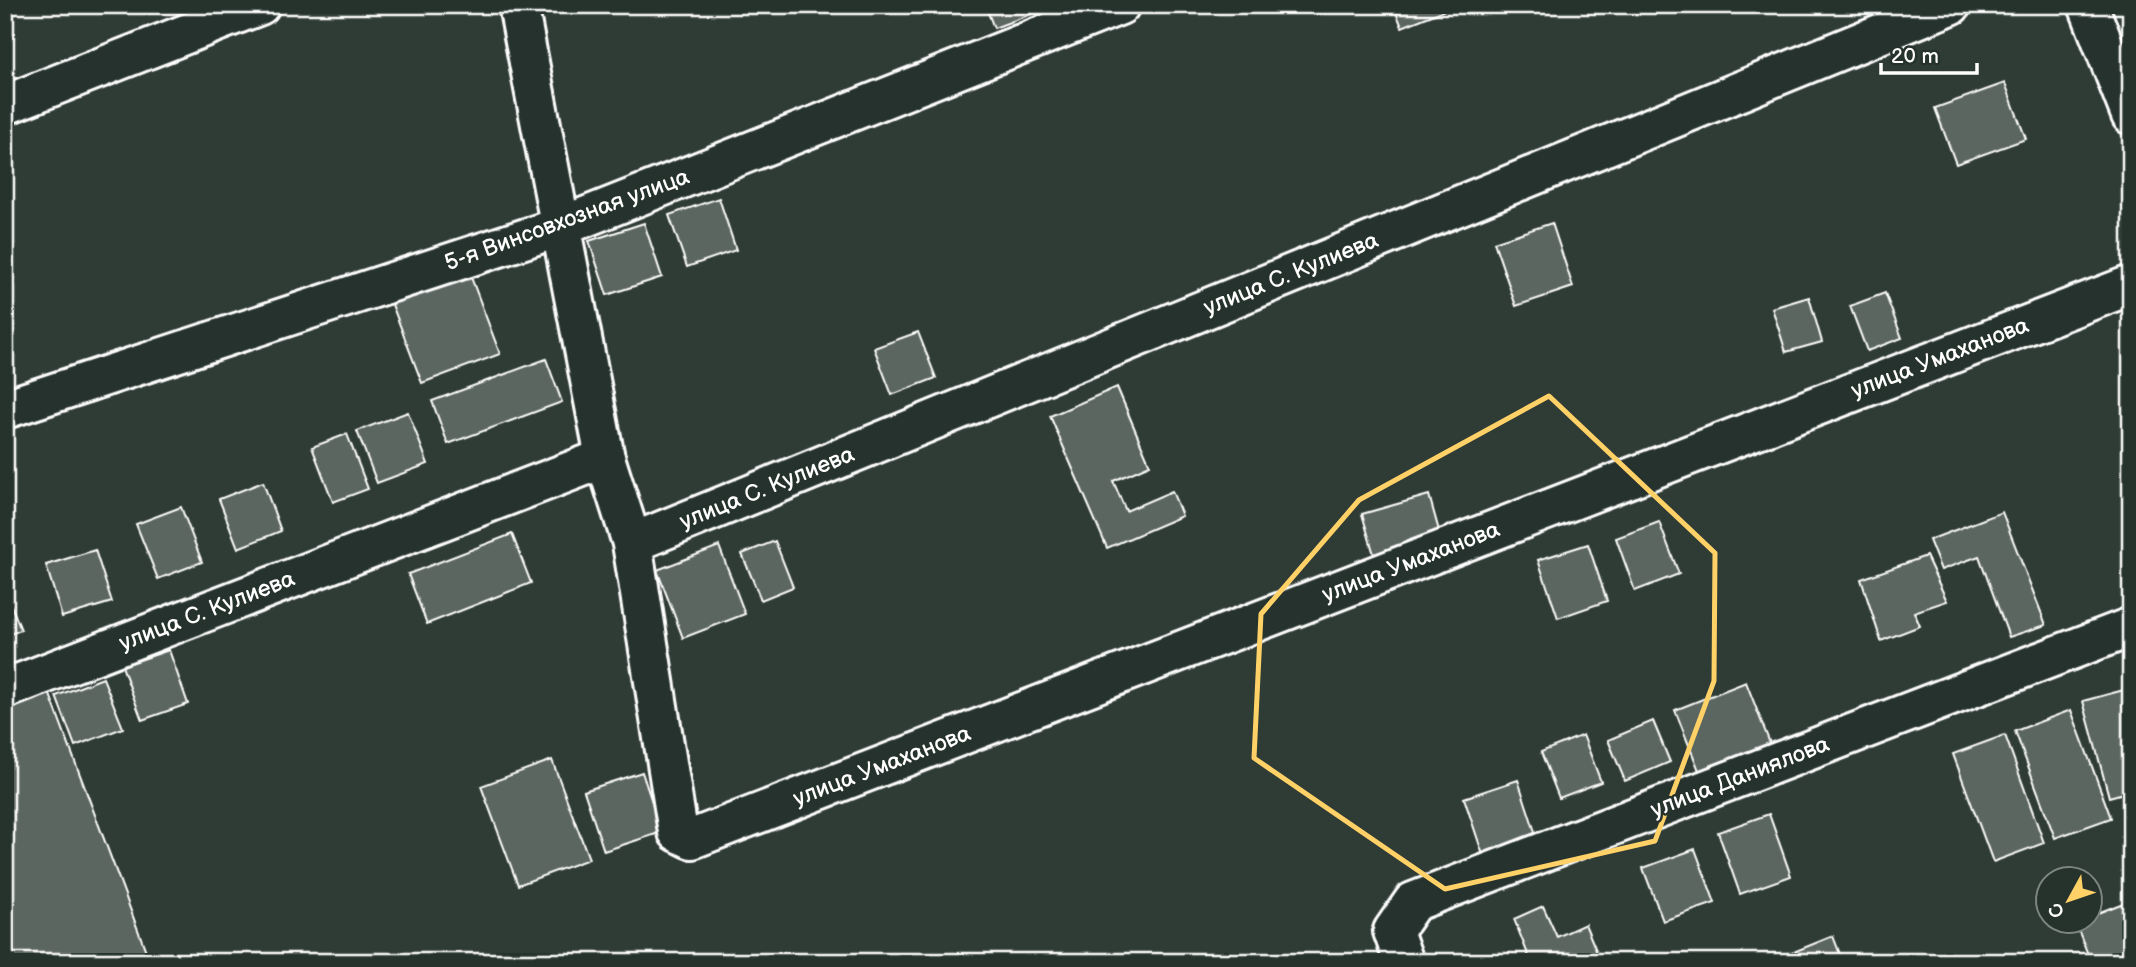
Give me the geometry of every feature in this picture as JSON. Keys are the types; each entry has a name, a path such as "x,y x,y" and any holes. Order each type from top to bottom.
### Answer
{"street":[{"path":"5,105 260,5"},
{"path":"518,5 605,458 632,543"},
{"name":"5-я Винсовхозная улица","path":"5,409 560,227 1119,5"},
{"name":"улица С. Кулиева","path":"632,543 1951,5"},
{"path":"2088,5 2131,115"},
{"name":"улица Умаханова","path":"632,543 678,832 692,839 2131,285"},
{"name":"улица С. Кулиева","path":"5,689 605,458"},
{"name":"улица Даниялова","path":"1404,962 1393,931 1413,902 2131,627"}],"highlighted area":[{"path":"1549,396 1715,553 1714,681 1655,841 1445,889 1254,758 1261,614 1359,500"}],"building":[{"path":"985,5 1035,5 1037,12 994,28"},
{"path":"1393,5 1455,5 1455,6 1402,27"},
{"path":"2005,83 2026,139 1956,164 1935,108"},
{"path":"719,198 736,250 687,267 669,215"},
{"path":"644,223 662,277 607,295 589,241"},
{"path":"1552,223 1573,287 1516,306 1494,242"},
{"path":"466,264 500,354 422,383 388,294"},
{"path":"1885,293 1902,338 1867,351 1850,306"},
{"path":"1809,297 1822,342 1786,352 1772,308"},
{"path":"918,332 936,378 892,395 874,348"},
{"path":"546,359 562,402 448,444 432,401"},
{"path":"1117,387 1150,465 1113,481 1126,511 1172,491 1182,516 1107,548 1050,416"},
{"path":"408,412 428,464 377,483 357,431"},
{"path":"347,434 368,489 333,502 312,447"},
{"path":"263,482 281,531 238,548 219,499"},
{"path":"1429,495 1441,538 1375,558 1362,514"},
{"path":"181,507 202,562 158,579 136,524"},
{"path":"2002,512 2046,625 2009,637 1979,556 1941,570 1929,540"},
{"path":"1659,522 1679,574 1635,591 1616,538"},
{"path":"512,534 531,583 427,624 408,574"},
{"path":"775,541 793,587 761,600 742,554"},
{"path":"1588,544 1607,601 1558,618 1538,560"},
{"path":"719,546 745,614 683,638 657,570"},
{"path":"95,550 112,602 62,617 46,565"},
{"path":"1926,556 1947,601 1914,612 1920,626 1881,641 1861,579"},
{"path":"5,590 21,630 5,636"},
{"path":"169,650 188,704 142,720 122,666"},
{"path":"103,678 123,728 75,746 56,696"},
{"path":"1746,682 1771,746 1700,773 1675,710"},
{"path":"2131,688 2131,791 2109,797 2083,701"},
{"path":"49,692 150,962 5,962 5,708"},
{"path":"2071,710 2111,818 2055,838 2015,731"},
{"path":"1653,721 1670,762 1625,781 1608,740"},
{"path":"1583,735 1601,782 1559,798 1541,752"},
{"path":"2005,735 2044,843 1993,862 1953,754"},
{"path":"552,760 589,859 518,885 481,786"},
{"path":"642,772 662,832 604,851 584,791"},
{"path":"1518,780 1537,838 1483,855 1464,798"},
{"path":"1769,814 1791,876 1740,894 1718,832"},
{"path":"1695,849 1715,903 1663,921 1643,868"},
{"path":"2131,900 2131,962 2091,962 2081,936 2104,936 2104,911"},
{"path":"1543,906 1557,937 1585,924 1601,962 1531,962 1514,919"},
{"path":"1833,936 1843,962 1783,962 1781,957"}]}
